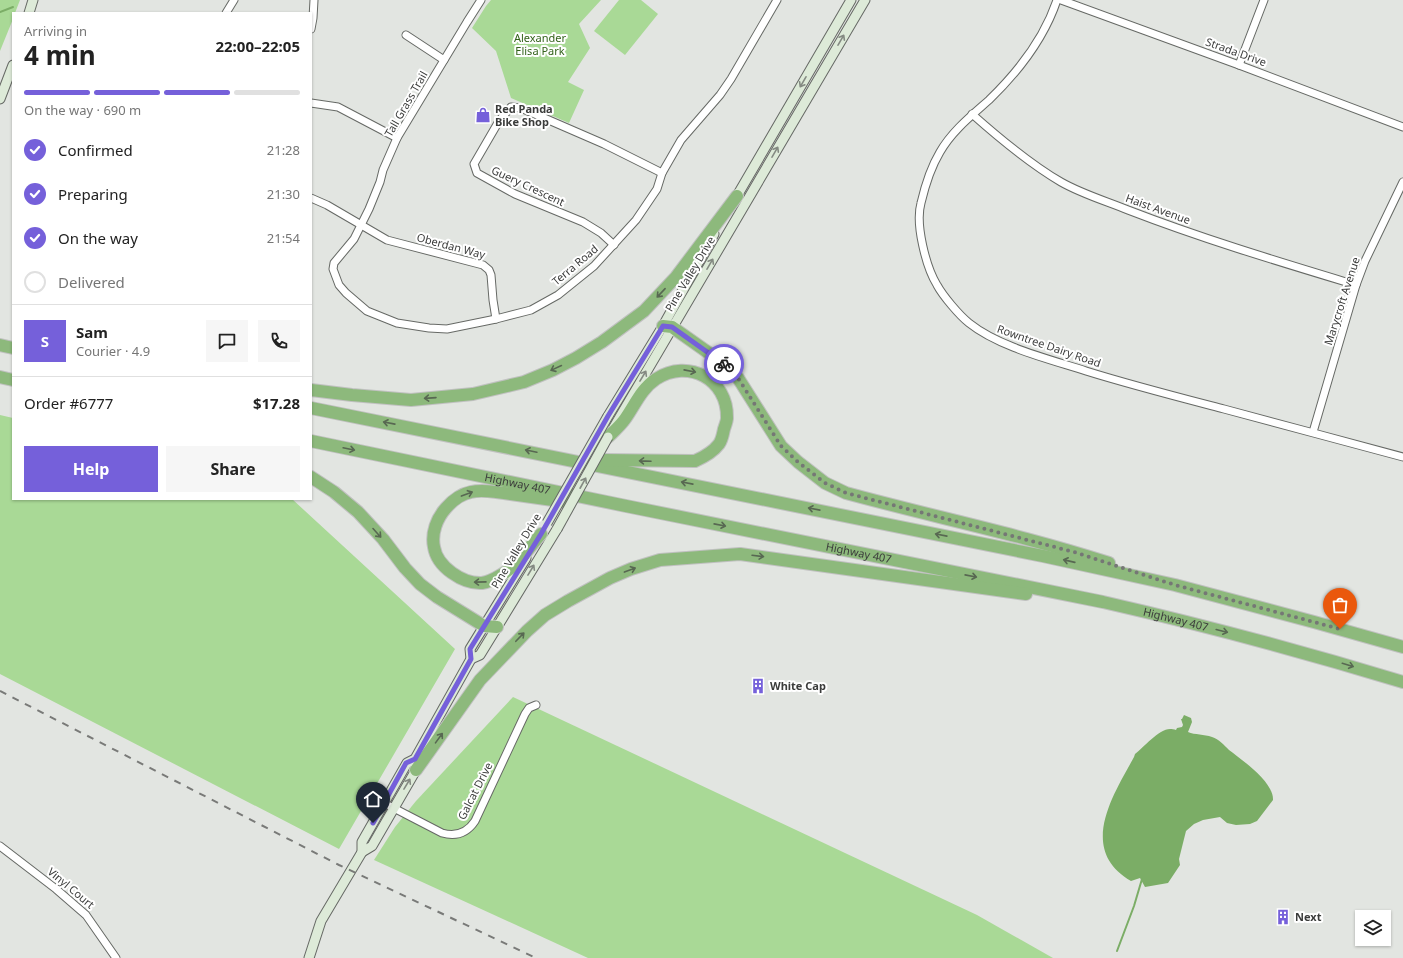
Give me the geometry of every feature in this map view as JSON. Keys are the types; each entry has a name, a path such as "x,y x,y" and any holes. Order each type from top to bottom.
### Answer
{"highway":[{"path":"312,390 411,400 473,394 524,382 553,370 602,342 644,311 676,277 737,196"},
{"path":"668,327 723,363 738,378 781,446 798,462 825,483 846,493 1074,552 1175,585"},
{"path":"0,345 12,348"},
{"path":"569,459 695,461 706,456 719,443 727,418 726,406 721,394 713,382 703,375 692,371 678,370 667,373 647,386 608,437"},
{"path":"0,377 12,380"},
{"path":"312,408 1043,556 1175,585 1403,647"},
{"name":"Highway 407","path":"312,440 626,506 1103,602 1281,646 1403,682"},
{"path":"312,478 334,492 358,512 383,539 405,568 420,584 437,597 484,626 497,627"},
{"path":"541,534 512,567 500,576 482,583 469,581 451,572 440,561 434,547 434,530 441,514 456,499 471,492 484,490 569,502 626,506"},
{"path":"416,764 480,680 527,631 545,615 610,578 631,569 660,560 740,554 1008,592 1103,602"}],"main road":[{"path":"29,12 33,0"},
{"name":"Pine Valley Drive","path":"618,423 668,327 710,241 851,0"},
{"name":"Pine Valley Drive","path":"309,958 321,921 362,852 372,846 393,808 471,659 470,649 541,534 608,416 668,327 865,0"},
{"path":"0,99 12,68"},
{"name":"Pine Valley Drive","path":"471,659 480,655 557,529 608,437"},
{"name":"Pine Valley Drive","path":"362,852 362,842 406,763 416,764"}],"street":[{"path":"227,12 234,0"},
{"path":"312,24 314,0"},
{"name":"Tall Grass Trail","path":"360,226 373,200 383,170 398,138 472,13 482,0"},
{"name":"Terra Road","path":"360,226 354,239 334,264 332,269 339,285 346,293 367,310 397,323 447,329 531,310 558,295 594,266 636,220 657,189 662,173 681,140 692,125 714,104 731,79 777,0"},
{"name":"Rowntree Dairy Road","path":"1057,0 1053,12 1027,59 989,99 972,114 950,139 940,152 933,167 920,206 921,236 923,248 935,283 945,298 968,322 990,337 1035,355 1119,381 1403,457"},
{"name":"Strada Drive","path":"1060,0 1403,127"},
{"path":"1239,65 1264,0"},
{"path":"406,34 444,60"},
{"path":"312,103 338,107 398,138"},
{"name":"Guery Crescent","path":"614,245 583,222 515,194 477,173 474,164 499,121 511,107 521,108 604,144 662,173"},
{"name":"Haist Avenue","path":"972,114 1029,161 1062,183 1151,219 1250,253 1356,285"},
{"name":"Marycroft Avenue","path":"1312,432 1356,285 1365,261 1403,182"},
{"name":"Oberdan Way","path":"312,198 327,205 360,226 387,240 483,265 489,270 491,276 496,319"},
{"name":"Galcat Drive","path":"384,803 442,833 450,835 457,834 468,829 475,821 525,714 529,708 536,705"},
{"name":"Vinyl Court","path":"0,846 56,888 86,915 116,958"}],"green space":[{"path":"0,0 20,0 15,12 12,12 12,21 0,51"},
{"name":"Alexander Elisa Park","path":"491,0 601,0 579,24 590,48 568,82 584,90 569,123 511,98 496,51 472,28"},
{"path":"619,0 641,0 658,14 625,55 594,31"},
{"path":"0,415 12,418 12,500 293,500 455,649 339,849 0,674"},
{"path":"513,697 977,915 1053,958 588,958 374,860 395,827 416,801"}],"shaded area":[{"path":"1184,715 1191,718 1192,722 1188,732 1215,738 1249,765 1268,786 1272,793 1273,800 1257,821 1250,824 1236,825 1227,823 1220,817 1203,820 1194,824 1186,831 1179,859 1180,865 1168,883 1145,887 1140,878 1131,881 1115,868 1106,854 1103,839 1104,822 1109,806 1135,754 1161,732 1170,729 1176,730 1177,728 1182,727 1183,725 1181,719"}],"waterway":[{"path":"0,12 13,7"},
{"path":"1117,951 1134,906 1142,879"}],"railway":[{"path":"0,691 339,865 536,958"}],"way so far":[{"path":"724,364 738,378 781,446 798,462 825,483 846,493 1074,552 1175,585 1340,629"}],"place":[{"name":"Red Panda Bike Shop","path":"483,115"},
{"name":"White Cap","path":"758,686"},
{"name":"Next","path":"1283,917"}],"route":[{"path":"373,823 406,763 415,759 471,659 470,649 541,534 608,416 663,326 672,327 724,364"}]}
